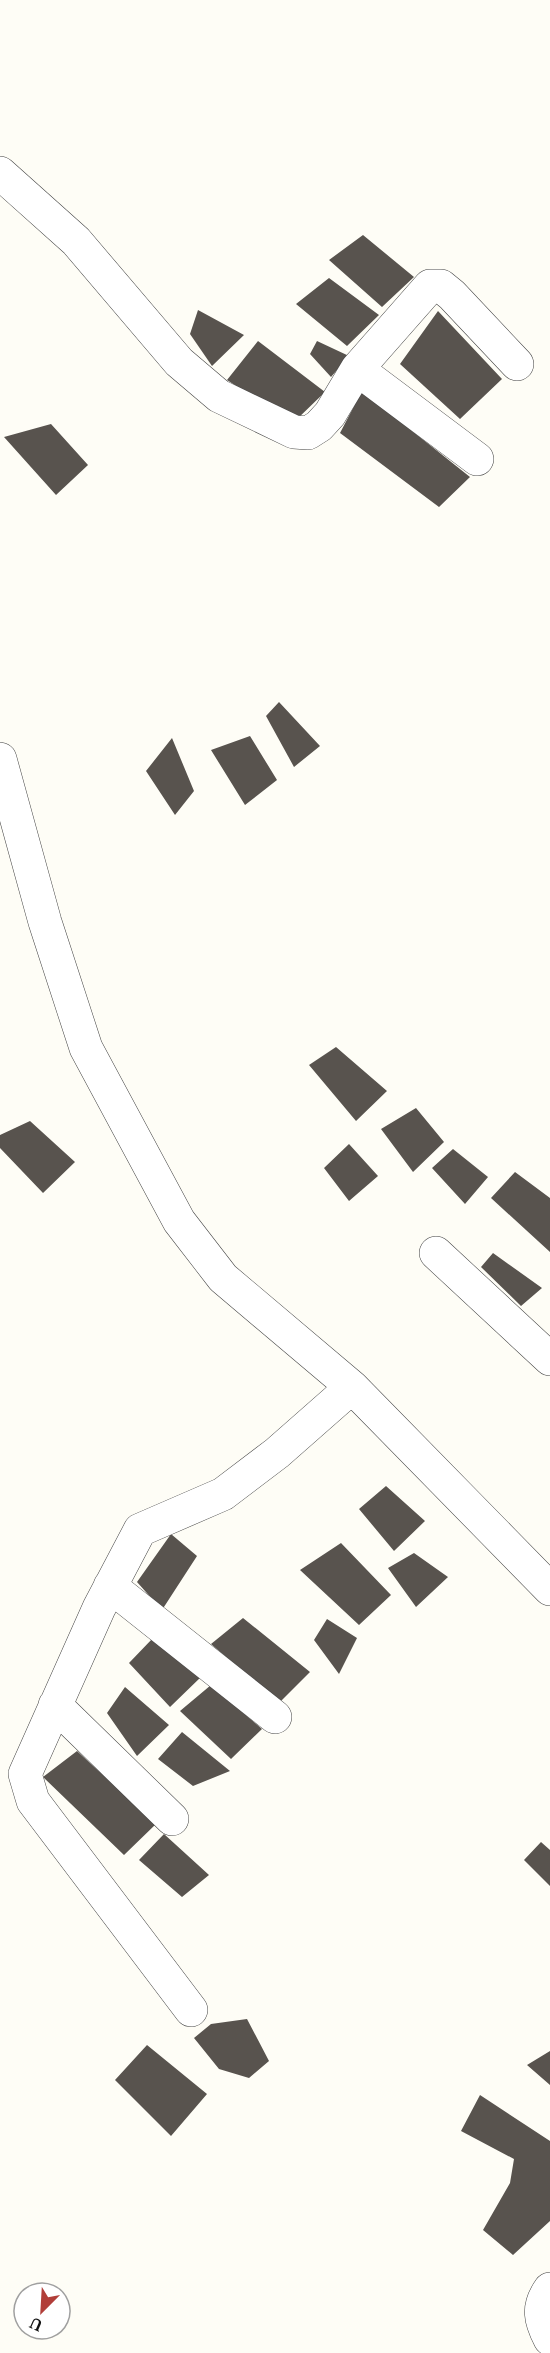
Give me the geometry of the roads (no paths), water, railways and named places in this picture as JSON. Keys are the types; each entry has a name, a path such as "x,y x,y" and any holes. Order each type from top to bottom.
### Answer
{"street":[{"path":"0,173 76,242 179,362 219,396 294,432 308,433 319,426 330,414 357,369 430,286 441,286 452,295 517,364"},
{"path":"357,369 477,459"},
{"path":"0,759 42,911 86,1048 179,1221 223,1278 352,1387 550,1589"},
{"path":"436,1253 550,1359"},
{"path":"191,2010 33,1801 27,1789 25,1774 110,1586 140,1530 223,1494 277,1453 352,1387"},
{"path":"110,1586 275,1717"},
{"path":"55,1705 172,1819"},
{"path":"550,2289 540,2307 540,2314 550,2339"}]}
